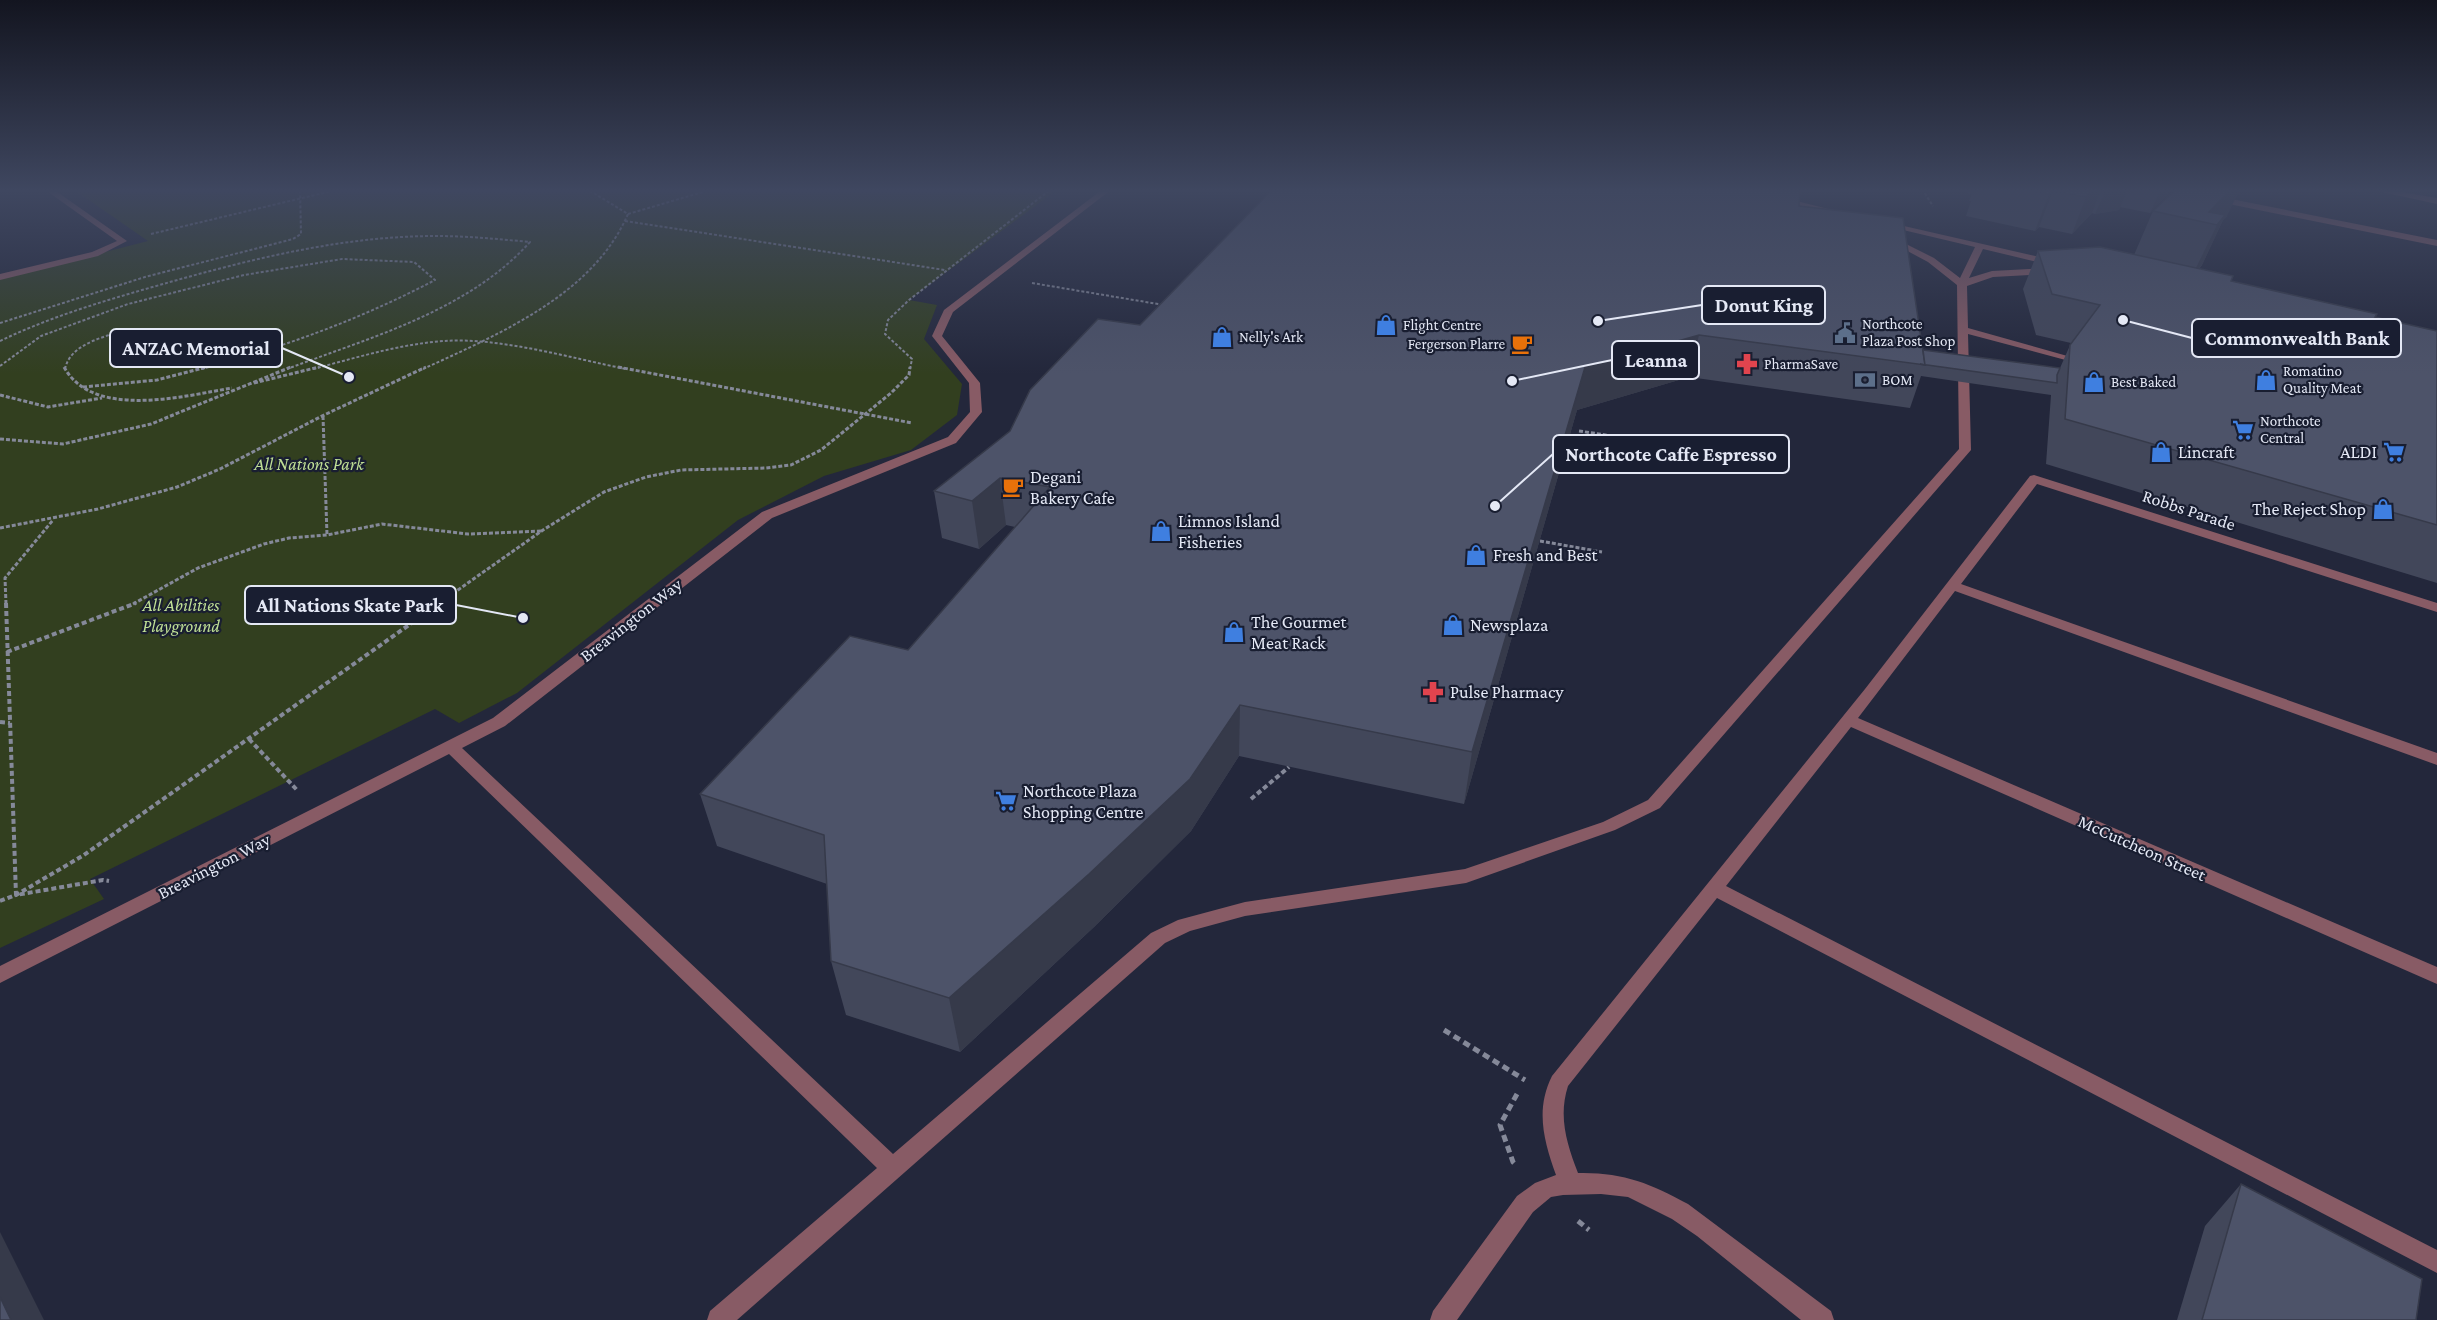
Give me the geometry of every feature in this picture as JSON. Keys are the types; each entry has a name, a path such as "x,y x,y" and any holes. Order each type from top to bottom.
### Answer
{"street":[{"path":"0,277 102,251"},
{"name":"Breavington Way","path":"0,975 499,722 767,515 952,440 976,412 974,383 937,336 950,310 1027,251"},
{"path":"1911,251 1931,260 1962,284"},
{"path":"719,1320 1158,938 1176,930 1245,909 1466,876 1608,826 1654,804 1965,450 1962,284 1978,251"},
{"path":"1999,251 2069,267"},
{"path":"1962,284 1992,274 2056,271"},
{"path":"1963,330 2073,358"},
{"name":"Robbs Parade","path":"1951,585 2034,479 2437,608"},
{"path":"1570,1183 1553,1134 1550,1114 1552,1098 1560,1082 1848,719 1951,585 2437,759"},
{"name":"McCutcheon Street","path":"1848,719 2437,976"},
{"path":"450,747 590,882 838,1114 892,1168"},
{"path":"1714,888 2437,1262"},
{"path":"1442,1320 1534,1197 1570,1183 1610,1183 1629,1187 1696,1222 1789,1298 1822,1320"}],"path":[{"path":"0,323 69,299 188,264 244,251"},
{"path":"0,342 20,331 95,304 207,271 296,251"},
{"path":"0,439 63,444 151,424 238,387 388,331 464,296 511,263 522,251"},
{"path":"0,528 54,519 157,494 244,458 323,416 480,341 532,313 582,278 605,251"},
{"path":"818,251 951,270"},
{"path":"0,901 16,895 84,855 543,530 604,492 646,477 681,470 766,468 791,465 821,450 891,393 909,375 912,359 885,334 888,320 970,251"},
{"path":"0,366 41,336 128,304 244,275 342,259 414,262 435,280 386,306 254,355 157,380 82,387"},
{"path":"993,276 1169,306"},
{"path":"102,398 69,378 64,368 67,357 84,345 108,335"},
{"path":"0,395 48,407 102,398 141,400 238,387 292,376 398,348 443,341 480,341 865,413"},
{"path":"323,416 327,536"},
{"path":"1579,431 1626,438"},
{"path":"16,895 5,578 54,519"},
{"path":"8,652 132,605 198,568 264,544 289,538 327,536 382,524 468,534 543,530"},
{"path":"1540,541 1602,552"},
{"path":"0,722 10,723"},
{"path":"249,739 289,780"},
{"path":"1251,799 1289,767"},
{"path":"16,895 103,880 167,890"},
{"path":"1444,1030 1525,1081 1500,1125 1513,1162 1534,1197"}],"green space":[{"name":"All Nations Park","path":"111,251 975,251 909,300 937,305 924,339 962,384 957,415 911,450 824,476 738,520 517,693 459,723 435,709 90,879 104,899 0,948 0,279"}],"building":[{"name":"Northcote Plaza Shopping Centre","path":"1213,251 1908,251 1925,365 1699,335 1585,367 1472,752 1240,705 1190,779 1089,874 949,998 831,961 824,835 700,794 850,636 908,650 1050,487 1000,478 972,501 934,491 1010,431 1030,390 1098,319 1140,325"},
{"name":"Northcote Central","path":"2038,251 2117,251 2233,276 2231,281 2377,314 2375,317 2437,331 2437,525 2065,419 2070,345 2100,305 2052,294"},
{"path":"1923,350 2060,368 2057,383 1925,365"},
{"path":"2241,1184 2422,1279 2416,1320 2202,1320"},
{"path":"0,1297 11,1320 0,1320"}],"place":[{"name":"Commonwealth Bank","path":"2123,320"},
{"name":"Donut King","path":"1598,321"},
{"name":"Flight Centre","path":"1386,325"},
{"name":"Northcote Plaza Post Shop","path":"1845,333"},
{"name":"Nelly's Ark","path":"1222,337"},
{"name":"Fergerson Plarre","path":"1522,344"},
{"name":"PharmaSave","path":"1747,364"},
{"name":"ANZAC Memorial","path":"349,377"},
{"name":"BOM","path":"1865,380"},
{"name":"Romatino Quality Meat","path":"2266,380"},
{"name":"Leanna","path":"1512,381"},
{"name":"Best Baked","path":"2094,382"},
{"name":"Northcote Central","path":"2243,430"},
{"name":"Lincraft","path":"2161,452"},
{"name":"ALDI","path":"2394,452"},
{"name":"Degani Bakery Cafe","path":"1013,487"},
{"name":"Northcote Caffe Espresso","path":"1495,506"},
{"name":"The Reject Shop","path":"2383,509"},
{"name":"Limnos Island Fisheries","path":"1161,531"},
{"name":"Fresh and Best","path":"1476,555"},
{"name":"All Nations Skate Park","path":"523,618"},
{"name":"Newsplaza","path":"1453,625"},
{"name":"The Gourmet Meat Rack","path":"1234,632"},
{"name":"Pulse Pharmacy","path":"1433,692"},
{"name":"Northcote Plaza Shopping Centre","path":"1006,801"}],"park label":[{"name":"All Abilities Playground","path":"181,615"}]}
